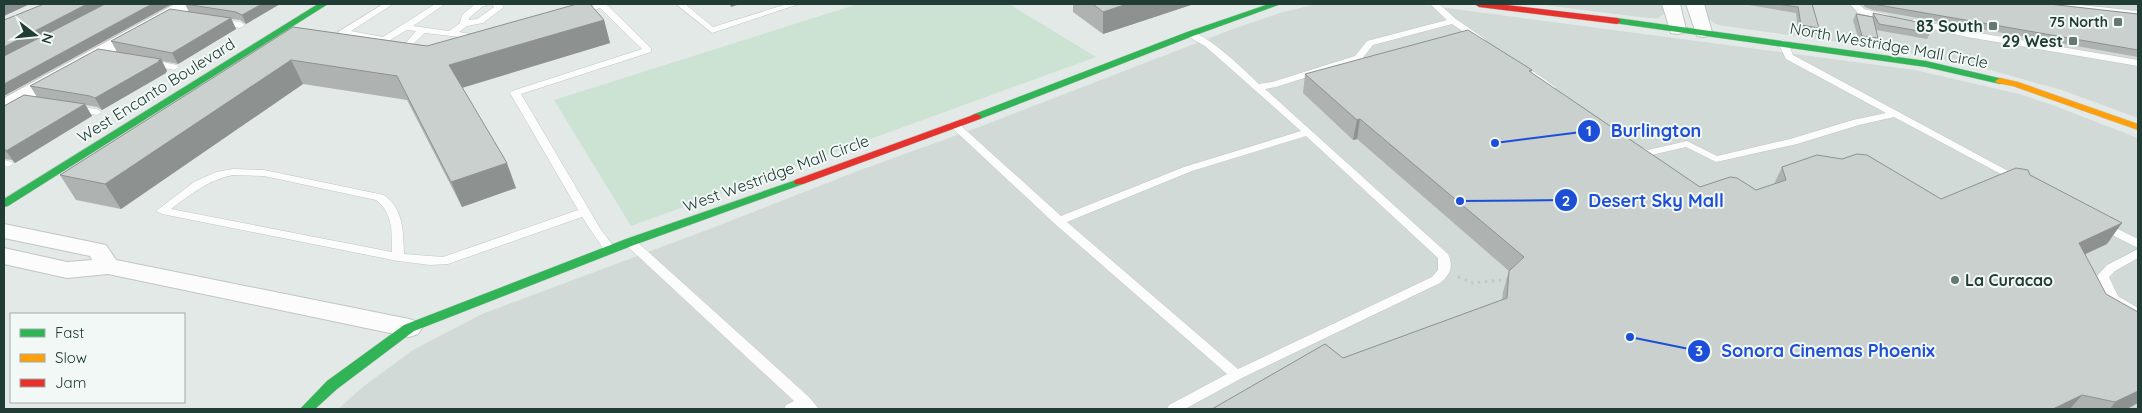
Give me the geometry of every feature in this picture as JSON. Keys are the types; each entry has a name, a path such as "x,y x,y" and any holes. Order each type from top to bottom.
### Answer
{"street":[{"name":"West Encanto Boulevard","path":"4,204 324,4"},
{"name":"West Westridge Mall Circle","path":"307,409 332,385 409,328 630,242 954,125 1190,34 1277,4"},
{"path":"1479,4 1689,31"},
{"path":"1671,4 1689,31"},
{"path":"1689,31 1695,4"},
{"path":"18,102 96,54 180,12"},
{"name":"North Westridge Mall Circle","path":"1689,31 1891,58 1978,75 2015,84 2138,127"},
{"path":"4,232 98,250 108,266"},
{"path":"4,256 67,270 108,266 409,328"}],"lane":[{"path":"389,4 343,32 385,40 440,4"},
{"path":"456,38 464,24 465,17 478,5 485,4"},
{"path":"464,24 480,21 500,6 496,4"},
{"path":"680,4 712,30 795,4"},
{"path":"1434,4 1453,21 1487,43"},
{"path":"1854,4 1870,14 1967,34 2138,63"},
{"path":"2050,4 2138,14"},
{"path":"567,15 602,5 648,50 515,93 585,212 610,250"},
{"path":"213,21 240,25"},
{"path":"1258,87 1273,85 1358,58 1370,43 1453,21"},
{"path":"404,27 456,38 488,35"},
{"path":"414,49 408,46 423,30"},
{"path":"1174,409 1237,375 1436,280 1445,272 1446,266 1444,257 1308,132 1208,44 1190,34"},
{"path":"1783,43 1789,57 2030,186"},
{"path":"96,54 116,57"},
{"path":"1509,58 1559,94"},
{"path":"135,60 174,66"},
{"path":"60,106 96,112"},
{"path":"1624,141 1647,153 1687,144 1716,158 1793,142 1857,122 1895,114"},
{"path":"954,125 1059,220 1237,375"},
{"path":"1059,220 1188,169 1308,132"},
{"path":"398,256 396,216 389,203 380,197 264,173 246,170 214,176 201,181 162,211 398,256 430,261 444,261 585,212"},
{"path":"2095,220 2138,244"},
{"path":"630,242 808,405"},
{"path":"2138,253 2110,268 2104,276 2113,299 2138,314"},
{"path":"790,409 808,405"}],"path":[{"path":"1473,283 1518,276"}],"shaded area":[{"path":"1317,4 1417,4 1915,70 2019,94 2138,138 2138,409 338,409 364,386 413,350 482,314 707,230 855,172 979,127 1233,29 1283,12"},
{"path":"1536,4 1662,4 1664,14 1658,18 1648,18"},
{"path":"1703,4 2138,4 2138,118 2062,90 1976,66 1896,50 1718,25 1708,19"}],"green space":[{"path":"858,4 1009,4 1096,57 631,226 554,100"}],"building":[{"path":"44,4 87,4 4,47 4,20"},
{"path":"105,4 152,4 4,84 4,56"},
{"path":"185,4 262,4 242,15 236,12"},
{"path":"577,4 590,4 604,20 449,65 507,163 451,182 397,76 291,60 105,184 60,175 293,27 427,46"},
{"path":"1093,4 1127,4 1103,12"},
{"path":"1777,4 1812,4 1819,28 1801,25 1798,7"},
{"path":"1873,4 2049,4 2138,14 2138,50"},
{"path":"170,9 231,18 172,53 111,41"},
{"path":"1873,13 1927,24 1930,33 1879,24"},
{"path":"1856,14 1873,17 1878,38 1862,36"},
{"path":"1468,30 1532,70 1529,71 1700,187 1730,177 1737,178 1756,190 1786,180 1782,167 1817,155 1842,159 1857,154 1867,155 1941,199 2016,168 2028,170 2030,175 2122,223 2079,243 2106,294 2138,312 2138,391 2115,402 2082,395 2053,409 1212,409 1325,344 1343,358 1507,298 1509,271 1524,257 1360,119 1357,120 1305,74"},
{"path":"98,49 161,59 95,98 30,86"},
{"path":"24,95 85,104 6,151 4,148 4,106"}],"traffic: fast":[{"path":"4,204 324,4"},
{"path":"976,117 1190,34 1277,4"},
{"path":"1617,21 1926,64 2000,81"},
{"path":"307,409 332,385 409,328 630,242 799,182"}],"traffic: slow":[{"path":"2000,81 2015,84 2138,127"}],"traffic: jam":[{"path":"1479,4 1617,21"},
{"path":"799,182 976,117"}],"place":[{"name":"75 North","path":"2118,22"},
{"name":"83 South","path":"1993,26"},
{"name":"29 West","path":"2073,41"},
{"name":"Burlington","path":"1495,143"},
{"name":"Desert Sky Mall","path":"1460,201"},
{"name":"La Curacao","path":"1955,280"},
{"name":"Sonora Cinemas Phoenix","path":"1630,337"}]}
